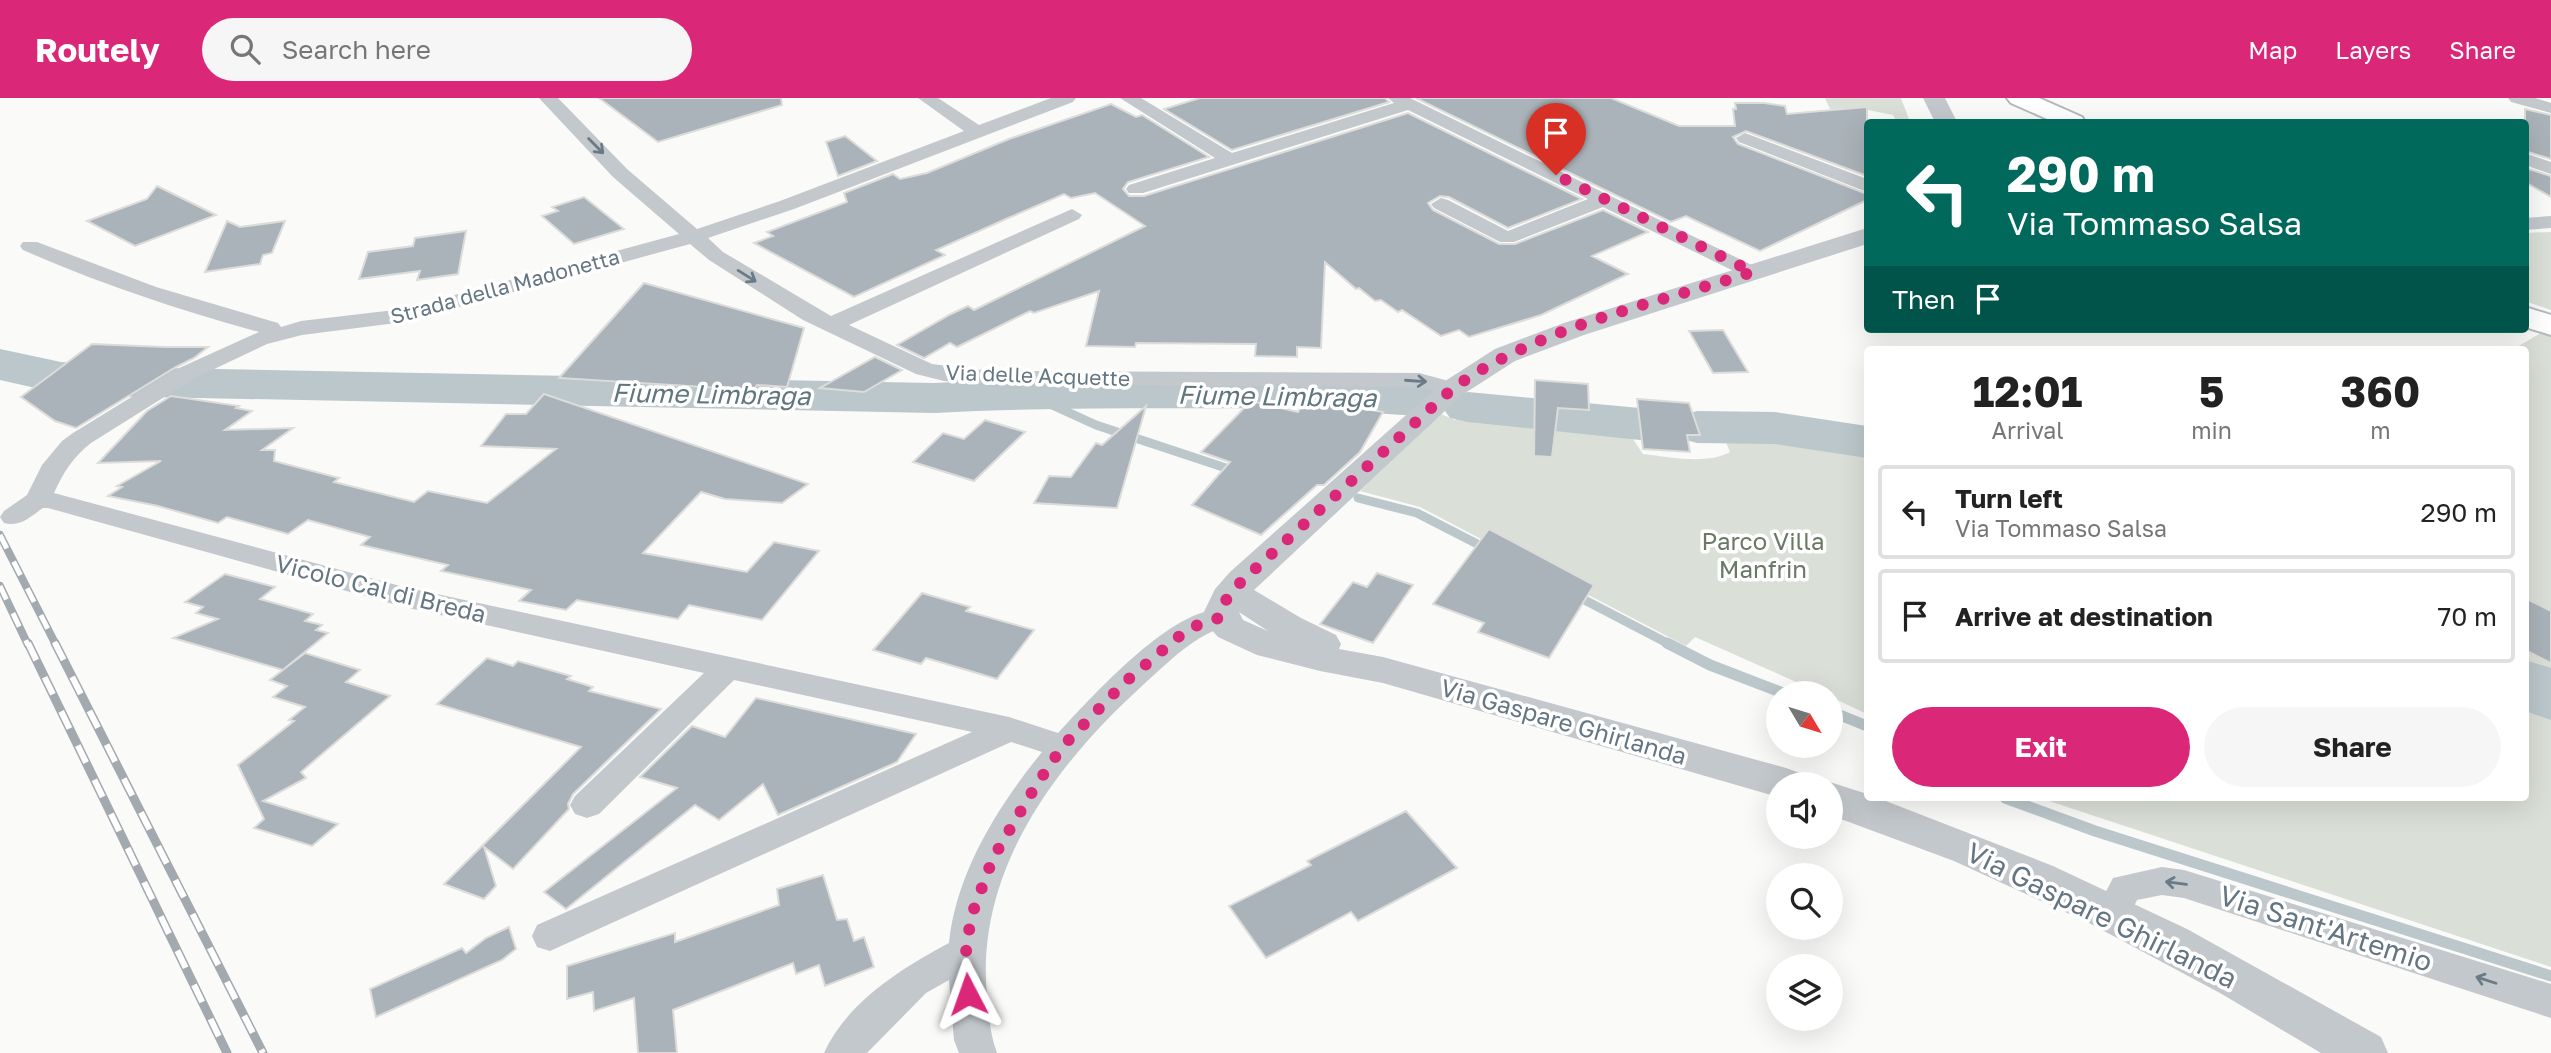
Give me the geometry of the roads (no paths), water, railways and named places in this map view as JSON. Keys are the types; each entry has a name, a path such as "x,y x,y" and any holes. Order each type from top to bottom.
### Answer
{"main road":[{"path":"2019,98 2066,119"},
{"path":"2529,318 2551,326"}],"street":[{"name":"Via delle Acquette","path":"548,98 620,173 692,237 739,271 830,325 924,369 962,376 1419,380 1452,389"},
{"path":"927,98 977,132"},
{"name":"Strada della Madonetta","path":"13,517 38,499 51,470 71,446 185,374 226,353 275,334 404,315 692,237 750,219 1067,98"},
{"path":"1129,98 1229,159"},
{"path":"1934,98 1944,119"},
{"path":"2517,98 2551,108"},
{"path":"1136,189 1403,101 1753,272"},
{"path":"1745,138 1864,185"},
{"path":"2529,160 2551,168"},
{"path":"1441,204 1507,238 1605,199"},
{"path":"830,325 1072,215"},
{"path":"2529,224 2551,222"},
{"path":"978,1053 972,1029 966,952 971,917 993,858 1062,747 1125,682 1189,628 1225,605 1452,389 1482,368 1539,341 1864,237"},
{"path":"30,246 97,276 184,305 270,328 275,334"},
{"name":"Vicolo Cal di Breda","path":"38,499 404,597 1009,729 1062,747"},
{"name":"Via Gaspare Ghirlanda","path":"1225,605 1224,626 1256,640 1331,661 1383,670 1766,778"},
{"path":"587,805 728,668"},
{"path":"550,936 1009,729"},
{"name":"Via Gaspare Ghirlanda","path":"1843,803 1969,850 2119,901 2364,1053"},
{"name":"Via Sant'Artemio","path":"2119,901 2162,881 2184,884 2551,1001"},
{"path":"843,1053 864,1027 913,981 966,952"}],"waterway":[{"name":"Fiume Limbraga","path":"0,364 61,377 164,383 934,398 1008,394 1336,393 1423,401"},
{"path":"1028,394 1096,425 1235,471"},
{"name":"Fiume Limbraga","path":"1468,407 1640,424"},
{"name":"Fiume Limbraga","path":"1697,427 1775,428 1864,442"},
{"path":"1358,498 1417,513 1487,549"},
{"path":"1575,595 1671,645"},
{"path":"1667,643 1710,665 1766,686"},
{"name":"Fiume Limbraga","path":"2529,685 2551,696"},
{"path":"1843,716 1864,725"},
{"path":"2013,801 2095,831 2551,976"}],"railway":[{"path":"0,535 56,645"},
{"path":"0,586 28,645"},
{"path":"28,643 227,1053"},
{"path":"55,643 263,1053"}],"park label":[{"name":"Parco Villa Manfrin","path":"1763,554"}]}
